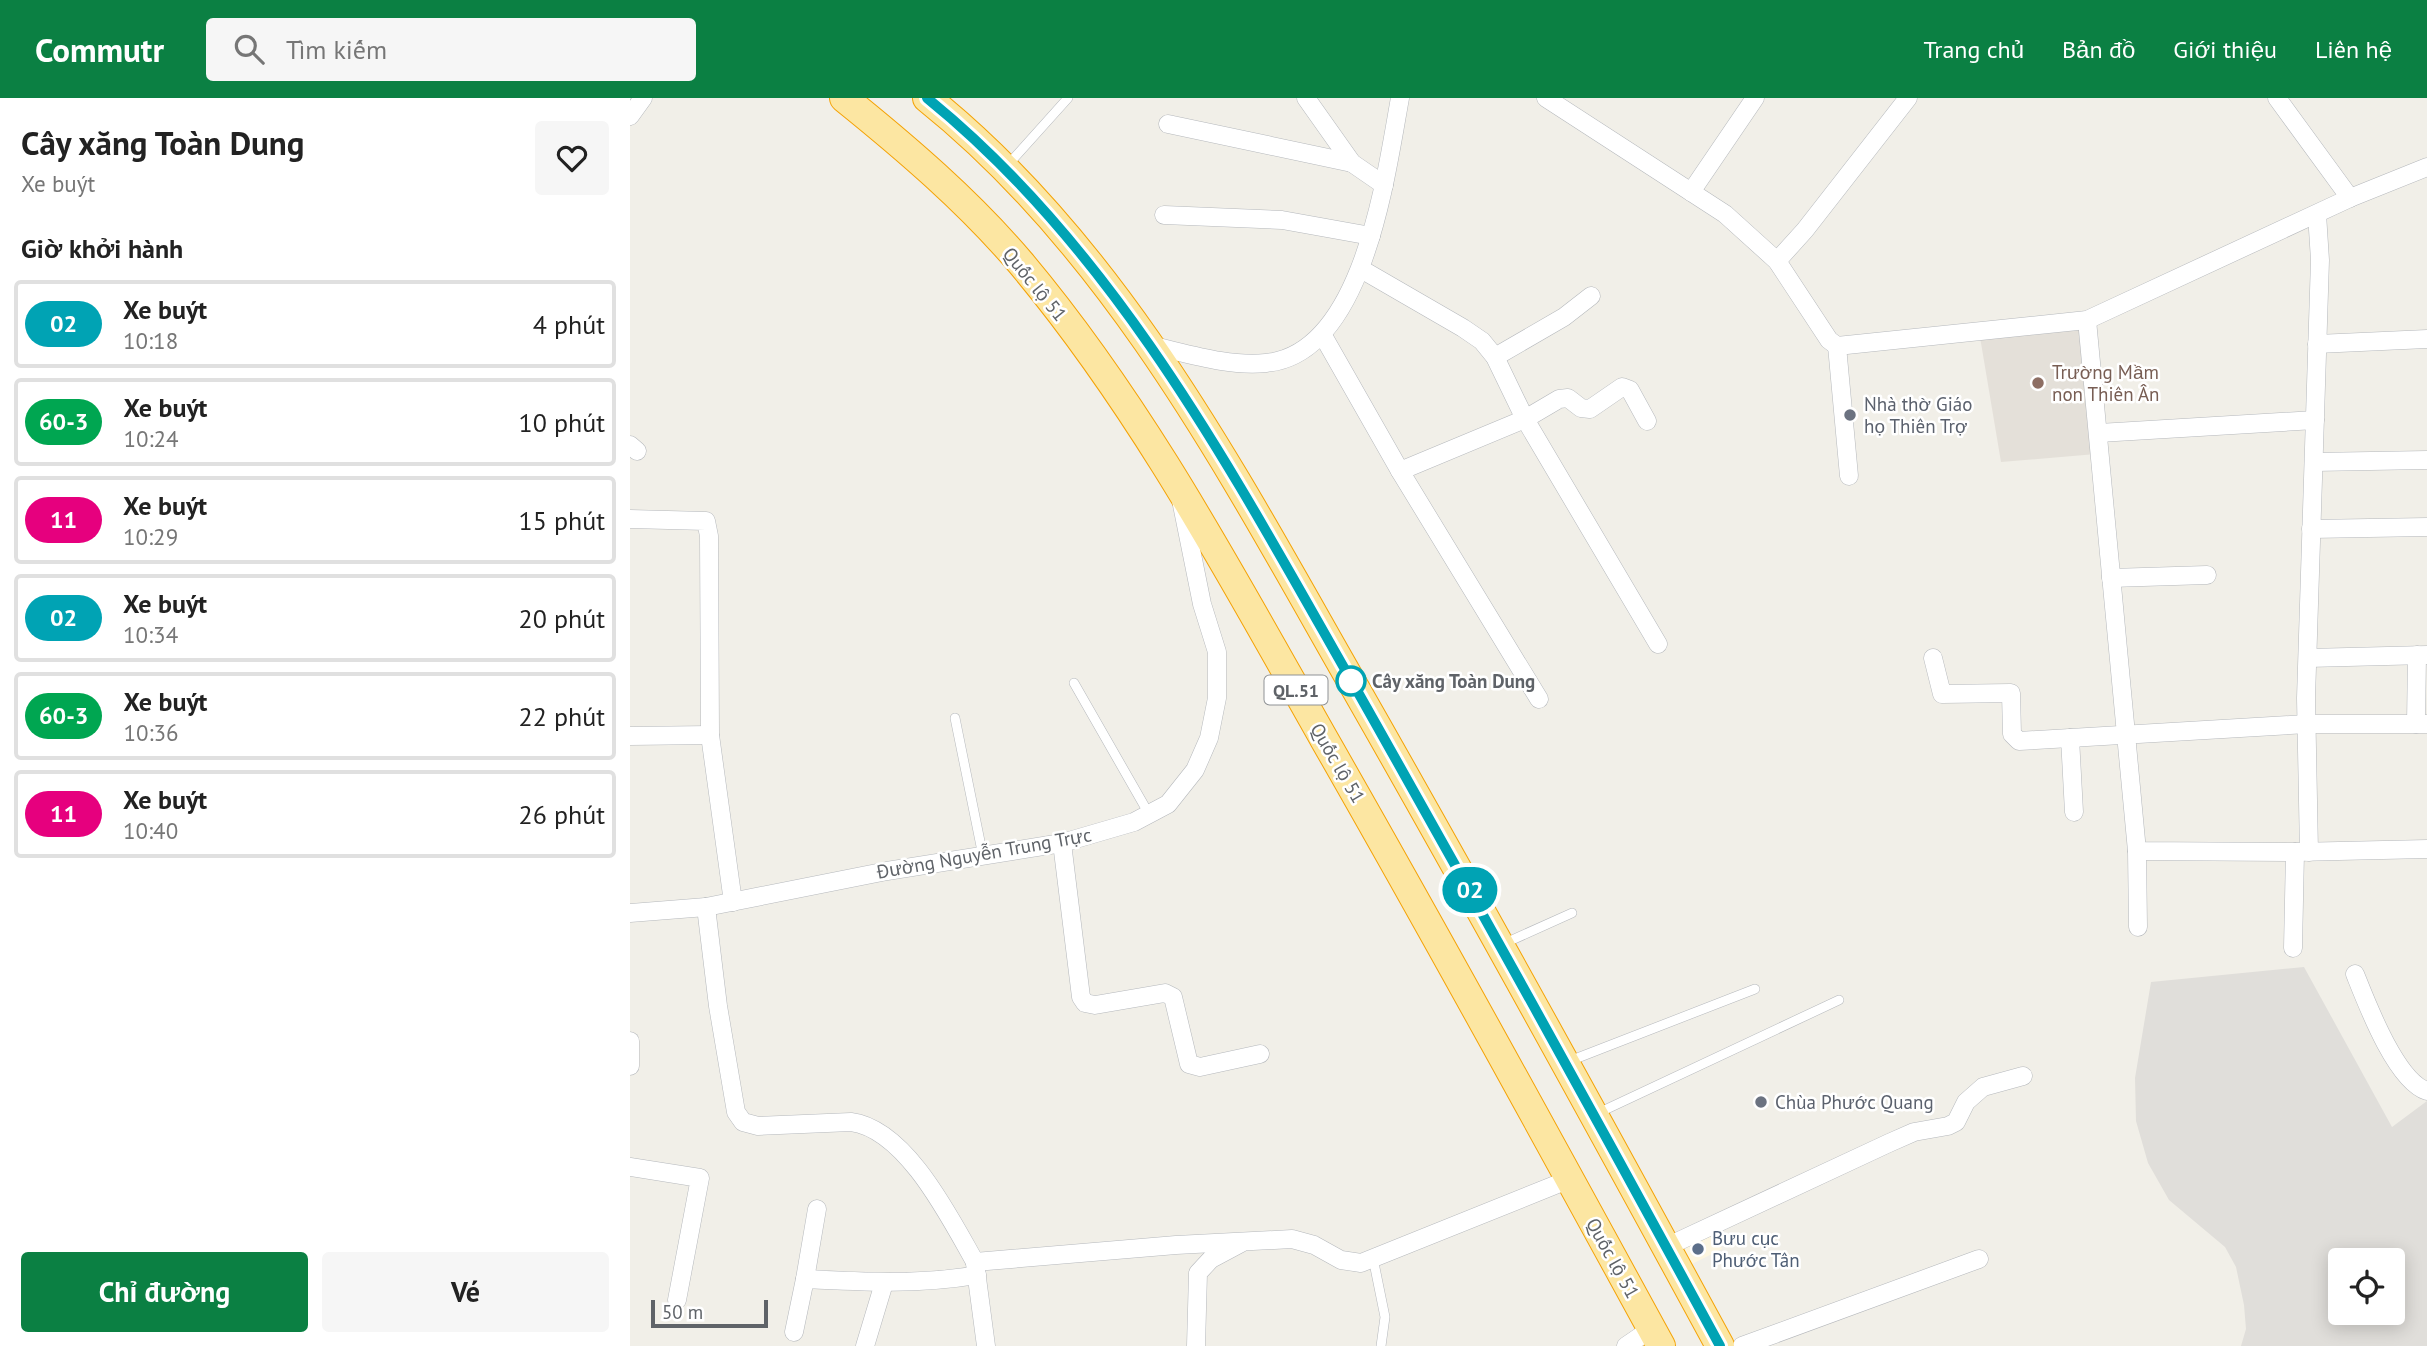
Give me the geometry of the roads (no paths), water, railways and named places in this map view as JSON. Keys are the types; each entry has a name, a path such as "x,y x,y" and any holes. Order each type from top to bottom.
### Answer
{"highway":[{"name":"Quốc lộ 51","path":"844,98 923,162 1019,261 1104,371 1179,486 1443,948 1656,1337"},
{"name":"QL.51","path":"927,98 957,122 1058,227 1149,345 1232,472 1501,945 1720,1346"}],"street":[{"path":"630,116 643,98"},
{"path":"1306,98 1352,163 1384,185"},
{"path":"1149,345 1224,360 1265,363 1288,358 1322,334 1361,269 1384,185 1400,98"},
{"path":"1546,98 1567,104 1725,214 1777,261 1829,340 1837,346 2087,320 2350,198 2427,167"},
{"path":"1691,192 1755,98"},
{"path":"1777,261 1805,230 1908,98"},
{"path":"2277,98 2350,198"},
{"path":"1168,124 1352,163"},
{"path":"2293,948 2302,852 2307,724 2320,260 2317,214"},
{"path":"1164,215 1282,220 1371,236"},
{"path":"1361,269 1464,328 1482,341 1495,357 1525,419 1658,644"},
{"path":"1495,357 1564,317 1591,296"},
{"path":"2087,320 2137,851 2138,927"},
{"path":"1322,334 1400,471 1539,699"},
{"path":"2316,344 2427,339"},
{"path":"1837,346 1849,476"},
{"path":"1400,471 1525,419 1559,399 1568,398 1581,408 1590,409 1622,387 1630,390 1647,421"},
{"path":"2099,433 2315,420"},
{"path":"2314,462 2427,460"},
{"name":"Đường Nguyễn Trung Trực","path":"630,914 706,907 887,871 1062,843 1134,822 1168,804 1195,770 1209,738 1217,698 1217,652 1202,604 1179,486"},
{"path":"630,519 706,521 709,536 710,735 733,902"},
{"path":"2311,529 2427,527"},
{"path":"2111,578 2207,575"},
{"path":"1933,658 1942,694 2011,693 2014,739 2307,724 2421,724 2422,655 2308,658"},
{"path":"630,736 710,735"},
{"path":"2070,738 2074,812"},
{"path":"1062,843 1081,997 1085,1003 1095,1005 1165,993 1173,997 1189,1064 1200,1068 1260,1054"},
{"path":"2137,851 2302,852 2427,849"},
{"path":"706,907 718,1006 736,1112 743,1122 758,1126 851,1122 871,1128 900,1151 934,1192 976,1269 986,1346"},
{"path":"2356,974 2374,1022 2389,1049 2419,1088 2427,1091"},
{"path":"630,1041 630,1066"},
{"path":"1666,1247 1914,1132 1948,1126 1956,1122 1966,1102 1983,1087 2023,1076"},
{"path":"630,1167 700,1178 677,1300"},
{"path":"805,1279 884,1283 942,1281 976,1269 1244,1241 1301,1241 1351,1264 1373,1258 1570,1179"},
{"path":"794,1332 817,1209"},
{"path":"1196,1346 1198,1273 1211,1259 1244,1241"},
{"path":"1742,1346 1979,1259"},
{"path":"865,1346 884,1283"},
{"path":"1626,1346 1656,1337"}],"lane":[{"path":"1003,170 1068,98"},
{"path":"1074,683 1149,814"},
{"path":"955,718 983,856"},
{"path":"1501,945 1573,913"},
{"path":"1565,1063 1755,989"},
{"path":"1594,1115 1839,1000"},
{"path":"1373,1258 1385,1317 1381,1346"}],"place":[{"name":"Trường Mầm non Thiên Ân","path":"2038,383"},
{"name":"Nhà thờ Giáo họ Thiên Trợ","path":"1850,415"},
{"name":"Cây xăng Toàn Dung","path":"1351,681"},
{"name":"Chùa Phước Quang","path":"1761,1102"},
{"name":"Bưu cục Phước Tân","path":"1698,1249"}]}
